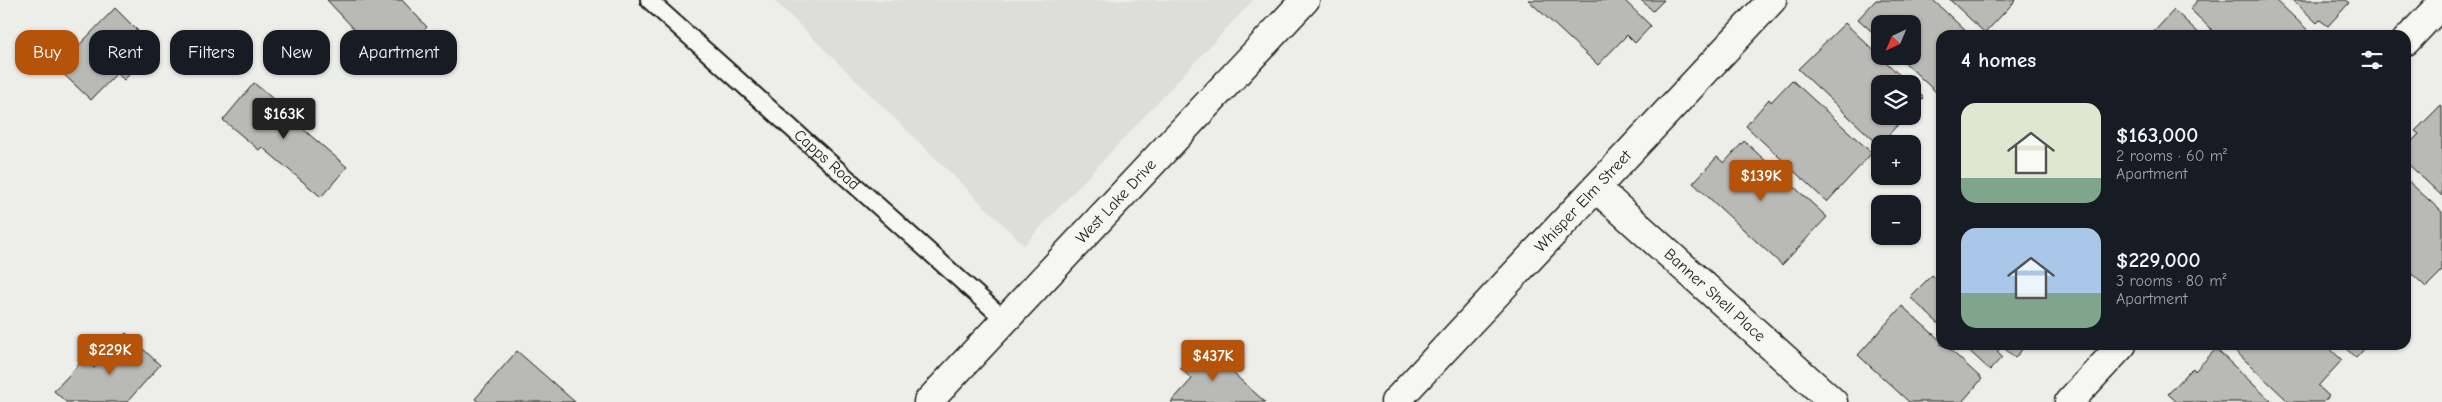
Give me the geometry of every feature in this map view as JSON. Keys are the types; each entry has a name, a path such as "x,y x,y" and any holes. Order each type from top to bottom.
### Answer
{"street":[{"name":"West Lake Drive","path":"928,402 1305,0"},
{"name":"Whisper Elm Street","path":"1395,402 1772,0"},
{"path":"2411,36 2442,3"},
{"name":"Banner Shell Place","path":"1596,188 1833,402"},
{"path":"2069,402 2117,350"}],"lane":[{"name":"Capps Road","path":"649,0 1005,320"}],"shaded area":[{"path":"774,0 1253,0 1024,245"}],"building":[{"path":"327,0 402,0 427,27 424,30 355,30"},
{"path":"1528,0 1624,0 1651,26 1635,43 1627,35 1598,65"},
{"path":"1641,0 1664,0 1653,11"},
{"path":"1876,0 1933,0 1965,30 1936,30 1936,92 1921,78 1921,75 1918,75 1907,65 1921,65 1921,15 1871,15 1871,31 1858,19"},
{"path":"1950,0 2016,0 1988,30 1982,30"},
{"path":"2198,0 2276,0 2308,30 2212,30 2190,9"},
{"path":"2293,0 2346,0 2349,3 2328,26 2320,20 2317,23"},
{"path":"115,8 137,30 94,30"},
{"path":"2174,10 2196,30 2156,30"},
{"path":"1845,23 1871,48 1871,65 1889,65 1900,75 1871,75 1871,125 1898,125 1888,135 1871,135 1871,137 1798,69"},
{"path":"89,35 89,75 115,75 91,100 64,75 79,75 79,45"},
{"path":"119,75 129,75 124,80"},
{"path":"1792,80 1871,152 1827,202 1746,126 1769,99 1771,102"},
{"path":"254,83 290,113 288,116 347,167 321,197 262,147 259,150 223,120"},
{"path":"2442,106 2442,196 2411,167 2411,142 2419,134 2415,131"},
{"path":"1744,141 1827,217 1782,265 1693,183 1717,157 1724,163"},
{"path":"2411,184 2442,212 2442,271 2426,287 2411,273"},
{"path":"1932,275 1936,279 1936,321 1910,297"},
{"path":"1902,306 1936,337 1936,350 1950,350 1982,379 1962,402 1909,402 1858,355"},
{"path":"126,333 160,365 127,402 66,402 54,391 84,359 94,368"},
{"path":"1202,345 1265,402 1171,402 1192,379 1180,368"},
{"path":"1968,350 1999,350 1997,352 2002,357 1990,370"},
{"path":"2006,350 2022,350 2015,358"},
{"path":"2217,350 2272,402 2177,402 2168,394 2193,368 2195,371"},
{"path":"2234,350 2331,350 2342,360 2318,386 2329,396 2324,402 2289,402"},
{"path":"2347,350 2363,350 2356,358"},
{"path":"517,351 575,402 479,402 475,399"}]}
